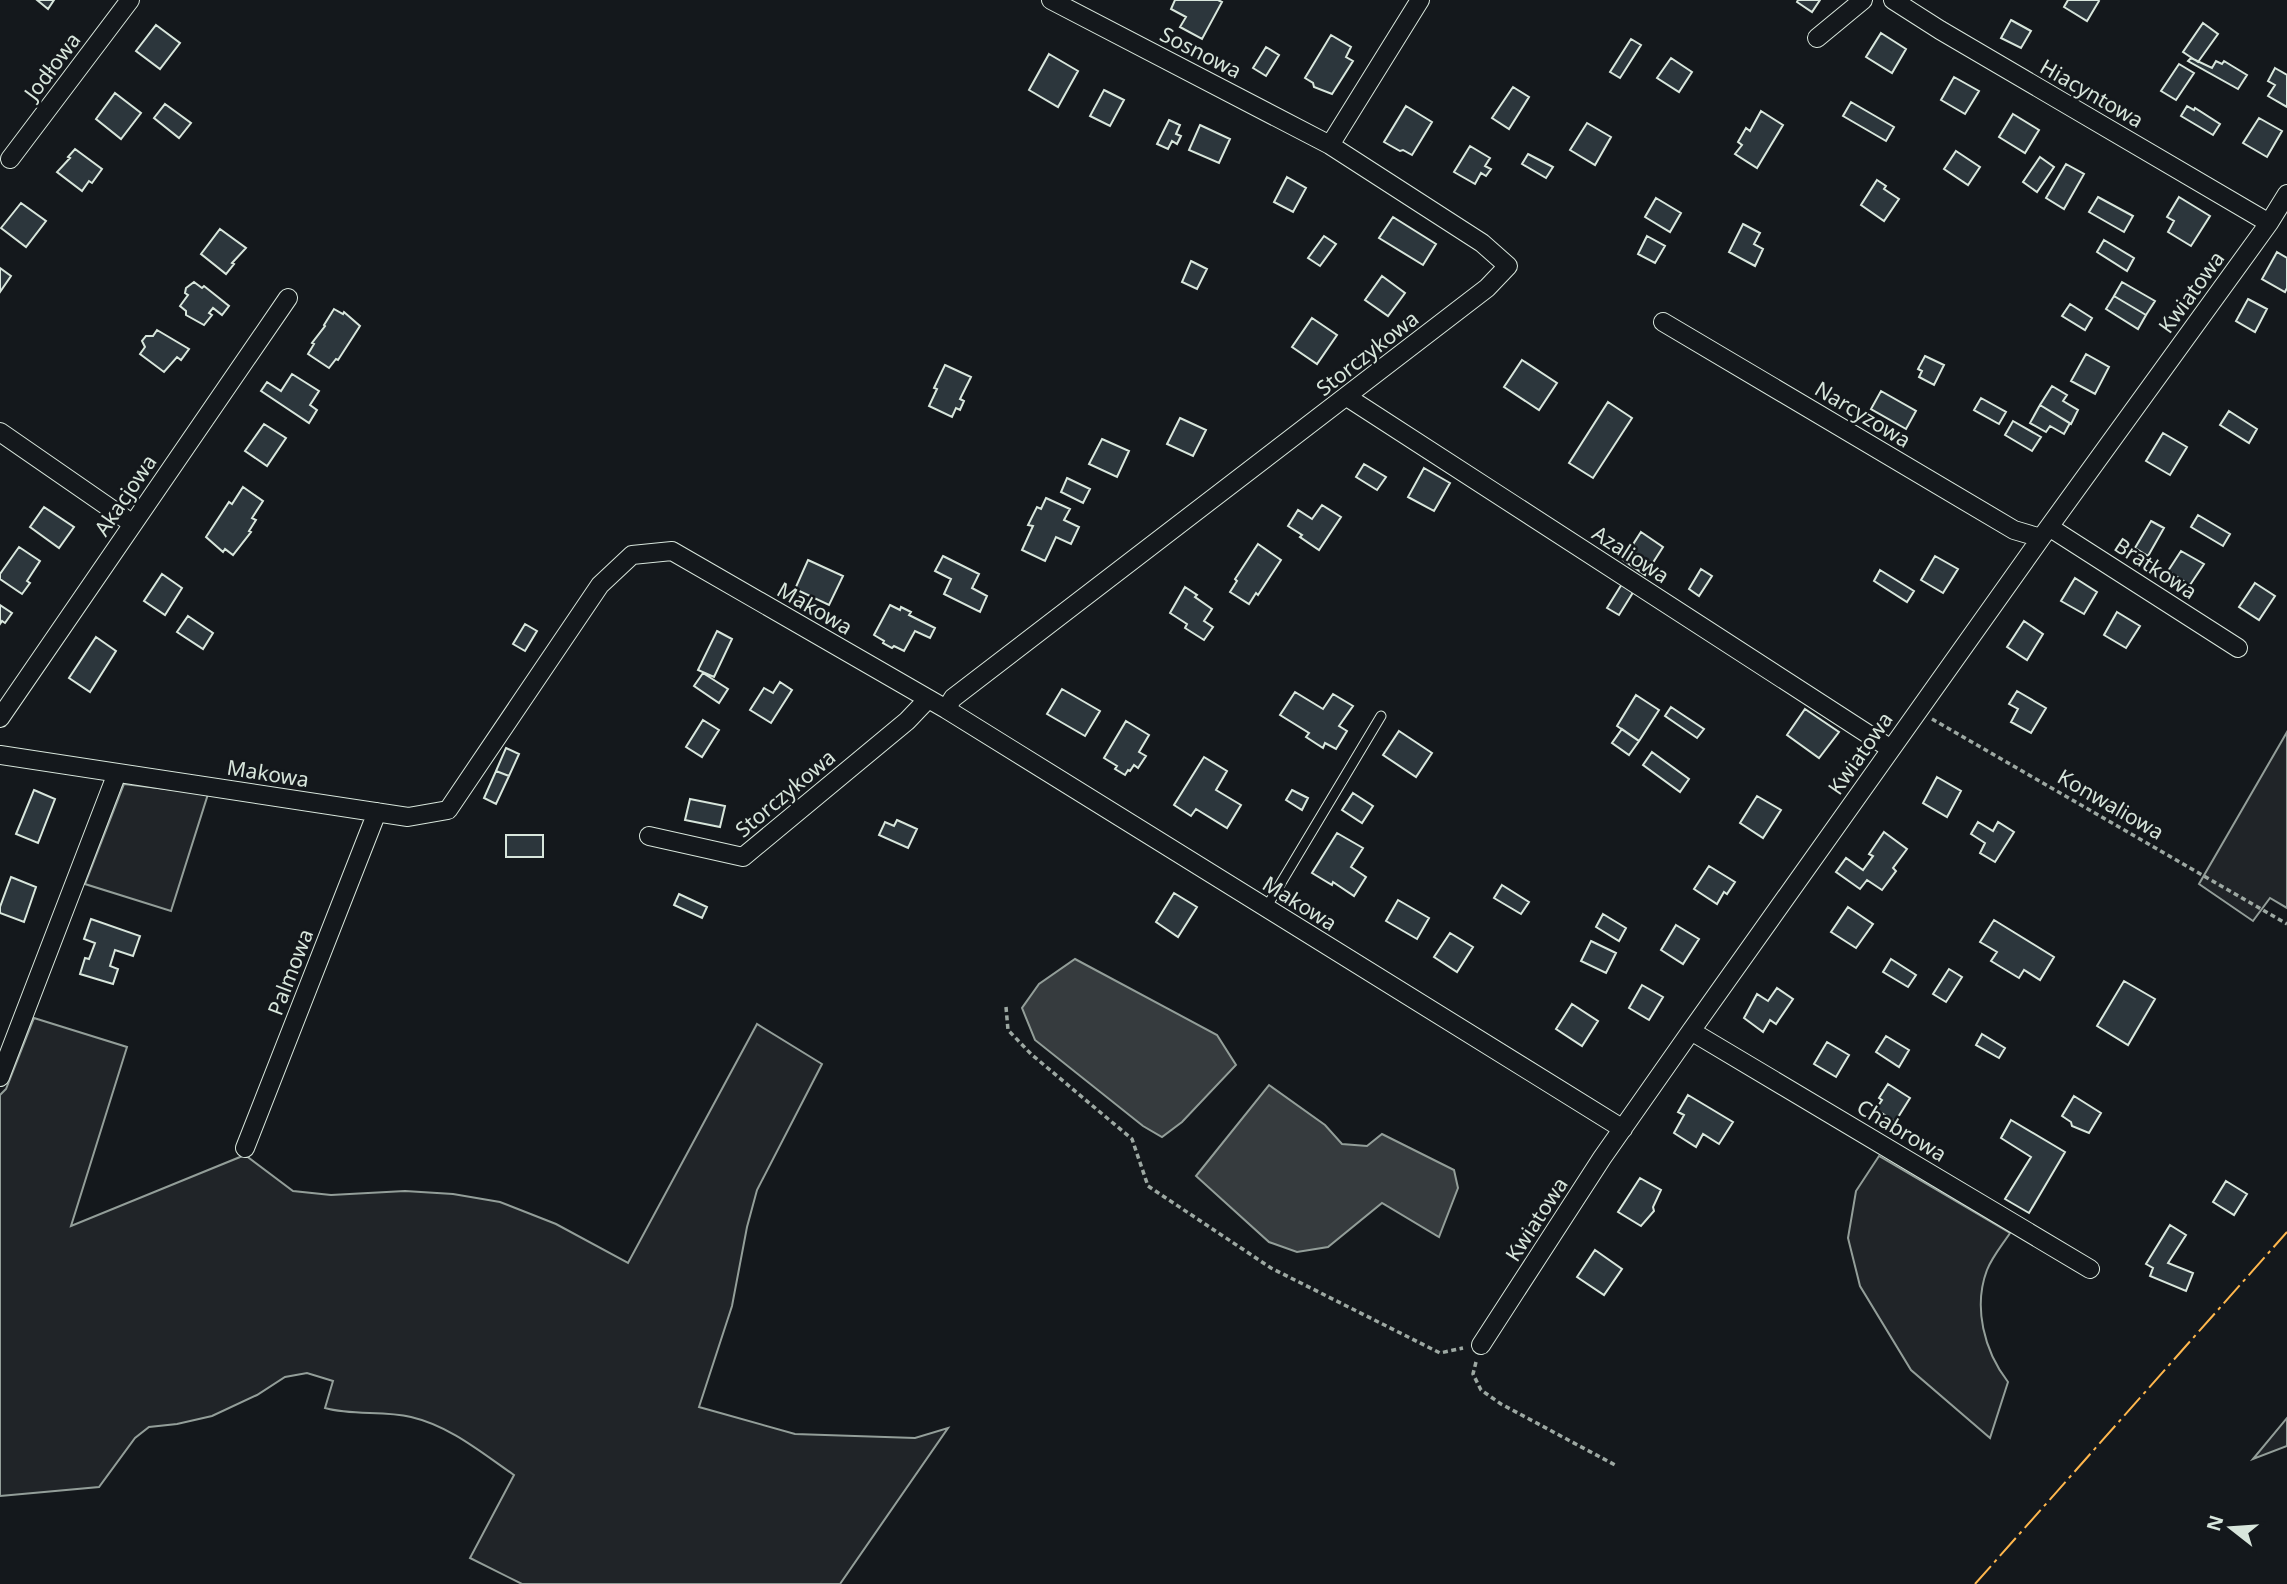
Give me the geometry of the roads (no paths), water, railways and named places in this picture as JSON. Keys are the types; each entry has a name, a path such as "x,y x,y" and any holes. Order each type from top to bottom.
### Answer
{"street":[{"name":"Jodłowa","path":"10,159 130,0"},
{"name":"Sosnowa","path":"1051,0 1330,145"},
{"path":"1330,145 1420,0"},
{"path":"1817,38 1863,0"},
{"name":"Hiacyntowa","path":"1893,0 2269,223"},
{"name":"Storczykowa","path":"946,709 953,698 1488,288 1508,266 1482,243 1330,145"},
{"name":"Kwiatowa","path":"1481,1345 1690,1031 2269,223 2287,194"},
{"name":"Akacjowa","path":"0,718 288,298"},
{"name":"Narcyzowa","path":"1663,322 2014,530 2045,533"},
{"name":"Azaliowa","path":"1347,397 1892,749"},
{"path":"0,432 133,524"},
{"name":"Bratkowa","path":"2045,533 2238,648"},
{"name":"Makowa","path":"0,755 408,817 448,810 600,585 632,555 672,551 946,709 1623,1129"},
{"name":"Storczykowa","path":"649,836 743,857 907,722 928,699"},
{"path":"0,1077 117,773"},
{"name":"Palmowa","path":"245,1148 377,812"},
{"name":"Chabrowa","path":"1690,1031 2090,1269"}],"lane":[{"path":"1266,908 1381,716"}]}
